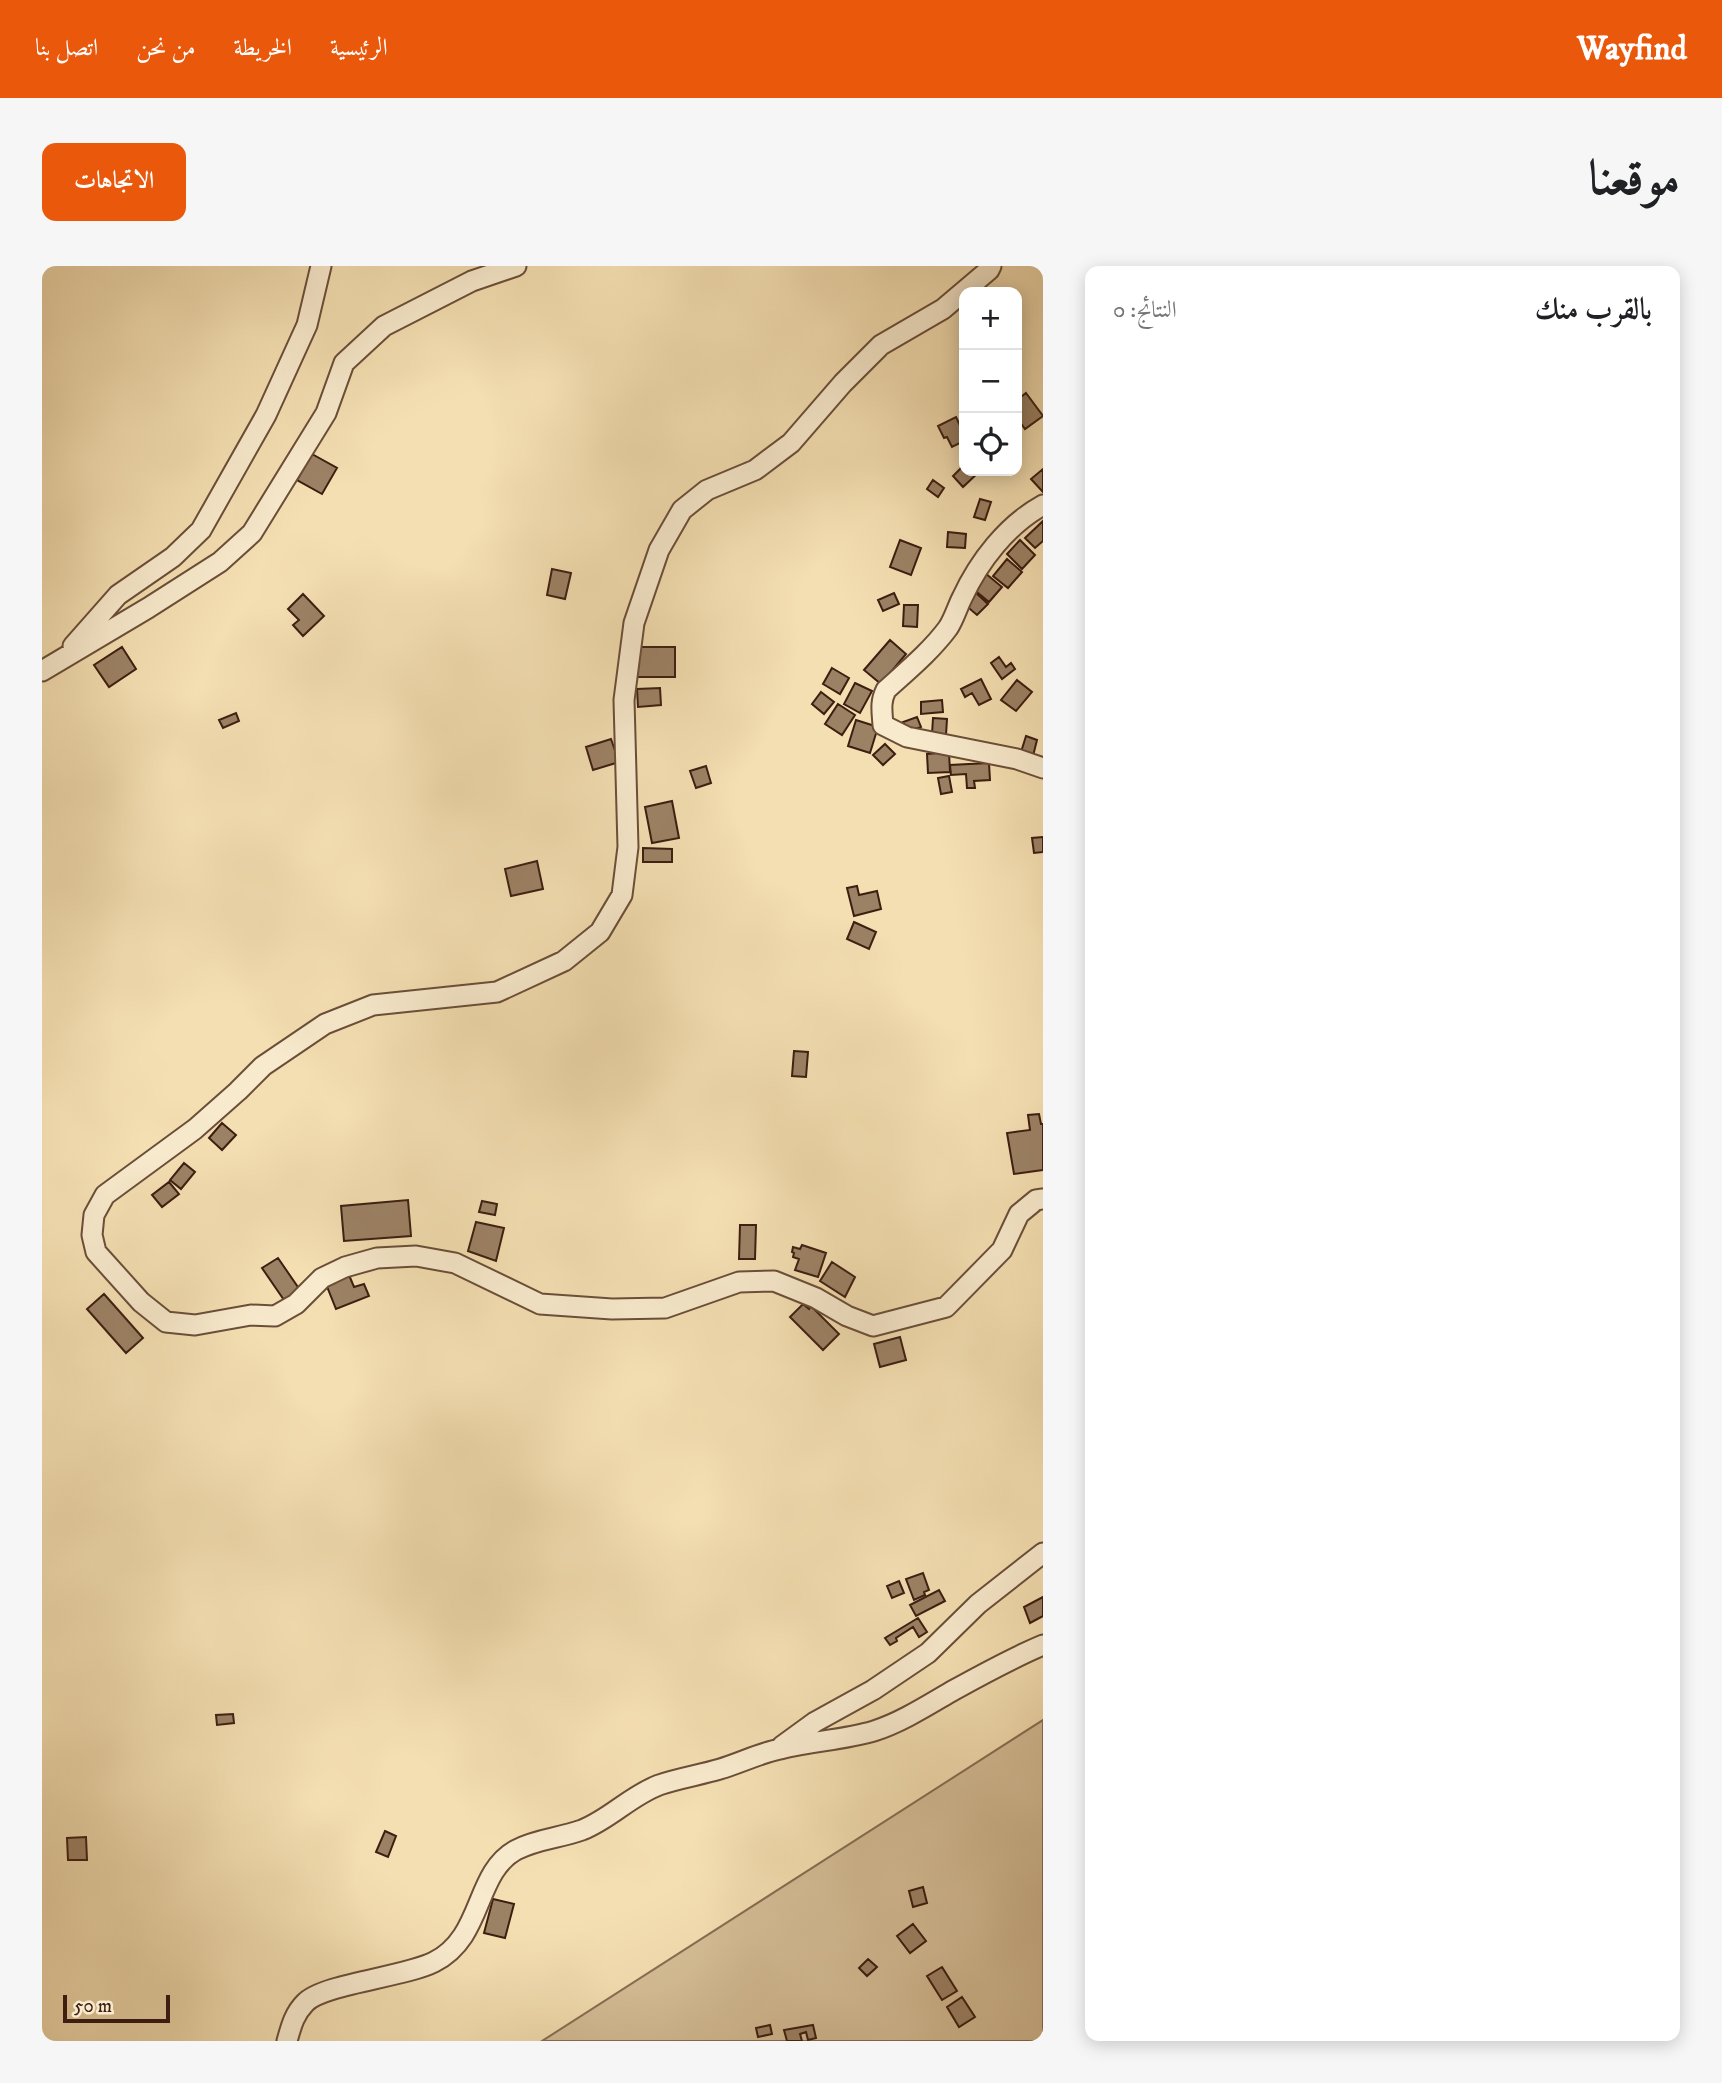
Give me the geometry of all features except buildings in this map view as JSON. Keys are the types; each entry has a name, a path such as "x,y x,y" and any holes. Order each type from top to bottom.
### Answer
{"street":[{"path":"50,666 118,595 173,557 201,530 266,415 307,325 321,266"},
{"path":"50,666 220,562 252,533 326,413 344,363 384,326 472,281 516,266"},
{"path":"991,266 943,309 881,345 843,383 791,443 755,470 707,490 682,510 659,550 634,623 624,700 628,847 622,895 600,932 564,961 498,992 373,1005 325,1024 262,1066 195,1129 105,1195 94,1215 92,1235 96,1252 141,1302 166,1322 195,1325 251,1315 275,1316 296,1304 322,1278 345,1266 377,1258 416,1256 455,1263 540,1304 612,1309 665,1308 739,1282 774,1281 816,1298 847,1317 873,1326 946,1307 1002,1250 1020,1214 1036,1200 1043,1199"},
{"path":"1043,505 1016,525 995,546 972,578 950,625 935,644 887,690 881,706 883,725 907,737 1017,759 1043,768"},
{"path":"778,1749 815,1722 873,1690 928,1653 978,1604 1043,1553"},
{"path":"287,2041 293,2020 305,2002 321,1992 400,1974 433,1963 447,1954 464,1935 475,1916 490,1877 500,1862 527,1844 599,1822 637,1794 661,1785 722,1769 778,1749 874,1731 916,1713 1008,1660 1043,1645"}],"shaded area":[{"path":"1043,1720 1043,2041 542,2041"}]}
